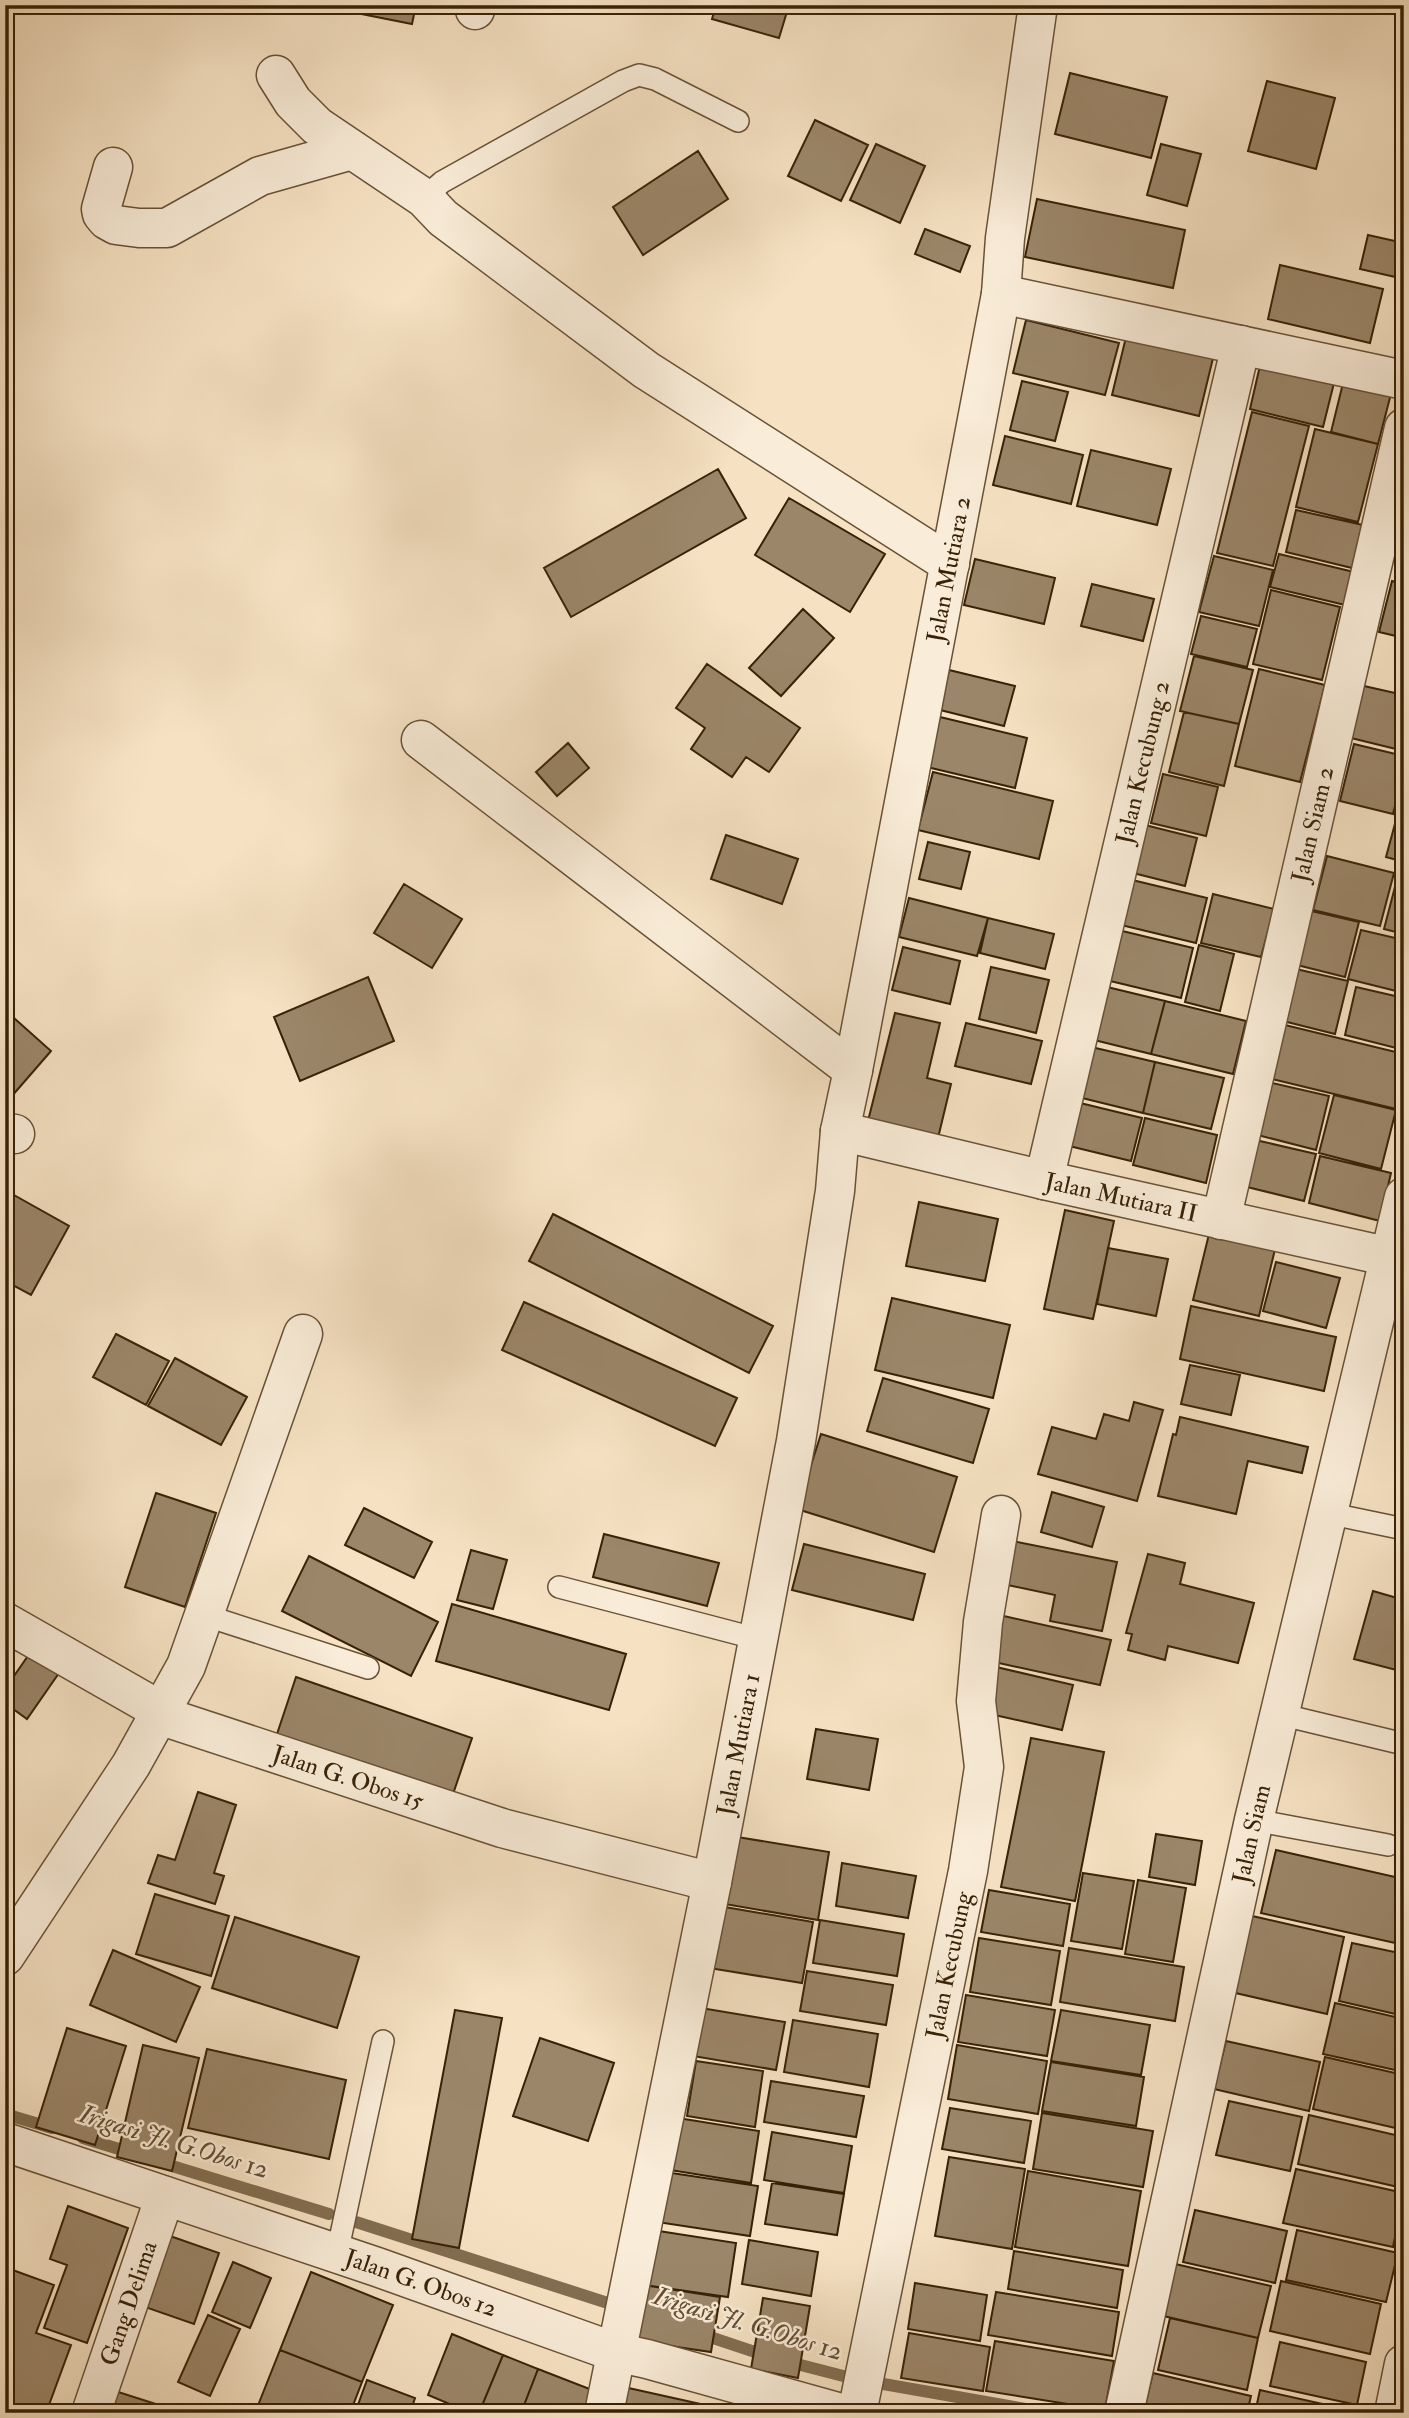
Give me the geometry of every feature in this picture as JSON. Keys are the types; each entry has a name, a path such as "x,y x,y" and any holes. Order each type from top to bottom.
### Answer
{"street":[{"name":"Jalan Mutiara 2","path":"840,1131 1002,294 1005,238 1038,5"},
{"path":"276,75 293,102 317,126 424,198 443,218 646,370 950,564"},
{"path":"113,167 102,215 116,225 139,229 167,228 260,176 352,150"},
{"path":"1002,294 1404,380"},
{"name":"Jalan Kecubung 2","path":"1044,1180 1241,345"},
{"name":"Jalan Siam 2","path":"1221,1220 1404,428"},
{"path":"421,740 853,1070"},
{"name":"Jalan Mutiara II","path":"840,1131 1044,1180 1396,1258"},
{"name":"Jalan Mutiara 1","path":"604,2413 712,1882 758,1639 817,1316 835,1191 840,1131"},
{"name":"Jalan Siam","path":"1124,2413 1254,1820 1327,1513 1396,1258 1404,1197"},
{"path":"5,1956 131,1765 186,1666 303,1334"},
{"name":"Jalan Kecubung","path":"857,2413 970,1858 984,1767 976,1701 983,1622 1000,1515"},
{"name":"Jalan G. Obos 15","path":"5,1622 154,1707 159,1715 502,1828 712,1882"},
{"name":"Jalan G. Obos 12","path":"5,2142 337,2253 615,2352 647,2358 841,2413"},
{"name":"Gang Delima","path":"91,2413 165,2196"},
{"path":"1394,2413 1404,2364"}],"lane":[{"path":"424,198 442,182 623,81 639,75 655,79 738,121"},
{"path":"1327,1513 1404,1530"},
{"path":"559,1587 758,1639"},
{"path":"204,1615 368,1668"},
{"path":"1279,1714 1404,1744"},
{"path":"1254,1820 1388,1844"},
{"path":"337,2253 383,2041"}],"building":[{"path":"342,5 416,5 412,24 341,10"},
{"path":"716,5 789,5 779,38 712,19"},
{"path":"1070,73 1167,97 1151,158 1055,134"},
{"path":"1267,81 1335,98 1316,169 1248,151"},
{"path":"815,120 868,145 841,201 788,176"},
{"path":"876,144 925,166 900,223 850,200"},
{"path":"1161,144 1201,154 1187,206 1147,195"},
{"path":"698,151 728,199 643,255 613,207"},
{"path":"1037,199 1185,230 1173,288 1025,257"},
{"path":"925,229 970,246 960,272 915,254"},
{"path":"1368,235 1404,243 1404,279 1360,269"},
{"path":"1280,265 1383,289 1370,343 1268,319"},
{"path":"1026,320 1119,343 1105,395 1013,373"},
{"path":"1127,333 1214,354 1199,416 1112,395"},
{"path":"1262,357 1336,375 1323,427 1250,409"},
{"path":"1345,375 1393,386 1378,444 1331,432"},
{"path":"1022,381 1068,392 1055,441 1010,430"},
{"path":"1252,412 1309,426 1273,566 1217,553"},
{"path":"1315,429 1378,444 1358,522 1296,507"},
{"path":"1005,436 1083,455 1071,504 993,485"},
{"path":"1091,450 1171,469 1157,525 1077,506"},
{"path":"718,469 746,518 571,617 544,568"},
{"path":"789,498 885,554 850,612 755,555"},
{"path":"1296,510 1363,525 1352,568 1286,552"},
{"path":"1404,548 1404,581 1396,579"},
{"path":"1279,554 1354,572 1345,605 1270,587"},
{"path":"1214,556 1273,570 1259,626 1199,612"},
{"path":"975,559 1055,578 1044,624 964,605"},
{"path":"1392,581 1404,584 1404,638 1379,632"},
{"path":"1092,584 1154,599 1143,641 1081,626"},
{"path":"1271,590 1340,607 1322,680 1253,664"},
{"path":"803,609 834,638 781,696 749,668"},
{"path":"1201,616 1257,629 1247,667 1191,654"},
{"path":"1194,656 1253,670 1239,724 1180,711"},
{"path":"707,664 800,728 769,772 746,757 732,777 691,749 705,728 676,708"},
{"path":"1259,669 1325,685 1300,782 1235,766"},
{"path":"949,670 1015,686 1004,726 940,710"},
{"path":"1364,686 1404,695 1404,751 1351,738"},
{"path":"1184,712 1239,724 1224,786 1169,772"},
{"path":"940,717 1027,738 1015,788 927,767"},
{"path":"568,743 589,768 557,796 536,772"},
{"path":"1354,744 1404,756 1404,770 1393,814 1340,801"},
{"path":"933,772 1053,801 1039,859 918,830"},
{"path":"1163,774 1218,787 1206,836 1151,823"},
{"path":"1396,820 1404,822 1404,862 1386,857"},
{"path":"1141,824 1197,838 1185,886 1129,872"},
{"path":"726,835 798,859 782,904 711,879"},
{"path":"928,842 970,852 961,889 919,879"},
{"path":"1327,856 1394,873 1380,926 1313,910"},
{"path":"1128,879 1207,898 1196,943 1117,924"},
{"path":"1397,879 1404,881 1404,934 1384,929"},
{"path":"404,884 462,919 432,968 374,933"},
{"path":"1213,894 1274,909 1261,957 1201,943"},
{"path":"909,898 988,918 977,956 899,937"},
{"path":"1307,910 1359,922 1345,977 1293,964"},
{"path":"988,918 1054,934 1045,969 980,953"},
{"path":"1118,930 1193,948 1181,998 1106,980"},
{"path":"1361,930 1404,940 1404,993 1348,979"},
{"path":"1199,945 1234,954 1220,1011 1185,1002"},
{"path":"903,947 960,961 950,1004 892,990"},
{"path":"991,967 1049,980 1036,1033 979,1019"},
{"path":"1296,969 1348,981 1335,1034 1283,1021"},
{"path":"368,977 394,1041 300,1081 274,1017"},
{"path":"1103,986 1165,1001 1151,1054 1090,1039"},
{"path":"1356,987 1404,998 1404,1050 1345,1035"},
{"path":"1165,1001 1246,1021 1233,1074 1151,1054"},
{"path":"5,1010 51,1051 5,1104"},
{"path":"895,1013 940,1023 927,1078 951,1084 938,1138 868,1121"},
{"path":"966,1023 1042,1041 1031,1084 955,1066"},
{"path":"1285,1025 1404,1054 1404,1078 1396,1109 1272,1079"},
{"path":"1087,1046 1155,1062 1143,1113 1074,1096"},
{"path":"1155,1062 1224,1078 1211,1129 1143,1113"},
{"path":"1263,1081 1329,1096 1316,1150 1250,1133"},
{"path":"1334,1095 1396,1110 1381,1169 1319,1153"},
{"path":"1076,1102 1142,1118 1131,1161 1065,1145"},
{"path":"1145,1118 1217,1135 1206,1183 1133,1165"},
{"path":"1251,1139 1316,1154 1304,1201 1239,1185"},
{"path":"1320,1156 1391,1173 1380,1221 1309,1203"},
{"path":"5,1190 69,1226 31,1295 5,1281"},
{"path":"919,1202 998,1219 985,1281 906,1266"},
{"path":"1065,1210 1114,1221 1093,1319 1044,1309"},
{"path":"553,1214 773,1326 749,1373 529,1261"},
{"path":"1210,1230 1276,1245 1259,1316 1193,1300"},
{"path":"1108,1248 1168,1259 1156,1316 1097,1304"},
{"path":"1276,1262 1340,1278 1326,1328 1263,1311"},
{"path":"892,1298 1010,1325 993,1398 875,1370"},
{"path":"524,1302 737,1398 715,1446 502,1350"},
{"path":"1191,1306 1336,1337 1324,1391 1180,1359"},
{"path":"116,1334 169,1361 146,1405 93,1377"},
{"path":"175,1358 247,1397 221,1445 148,1406"},
{"path":"1190,1365 1240,1375 1231,1415 1181,1404"},
{"path":"883,1378 989,1409 973,1463 867,1431"},
{"path":"1134,1402 1163,1410 1137,1501 1038,1474 1052,1427 1096,1439 1104,1414 1129,1421"},
{"path":"1180,1417 1308,1447 1302,1473 1248,1461 1236,1514 1158,1496 1173,1434 1176,1435"},
{"path":"821,1434 957,1477 934,1552 797,1509"},
{"path":"1052,1492 1104,1507 1092,1547 1041,1532"},
{"path":"156,1493 216,1513 185,1607 125,1587"},
{"path":"364,1508 432,1542 414,1578 345,1545"},
{"path":"604,1534 719,1563 707,1606 593,1577"},
{"path":"1012,1541 1117,1562 1102,1631 1050,1621 1055,1595 1003,1584"},
{"path":"804,1544 925,1574 913,1620 792,1590"},
{"path":"471,1550 507,1560 493,1609 457,1600"},
{"path":"1148,1554 1185,1563 1180,1584 1254,1603 1238,1663 1168,1646 1165,1660 1128,1650 1132,1634 1126,1633"},
{"path":"309,1556 438,1622 411,1676 282,1611"},
{"path":"1373,1591 1404,1600 1404,1672 1354,1659"},
{"path":"452,1604 626,1654 609,1710 436,1661"},
{"path":"995,1614 1111,1640 1100,1685 985,1660"},
{"path":"30,1653 59,1673 27,1719 5,1703 5,1689"},
{"path":"992,1666 1073,1685 1062,1730 981,1712"},
{"path":"296,1677 472,1738 452,1797 276,1737"},
{"path":"816,1729 878,1739 869,1790 807,1779"},
{"path":"1031,1738 1104,1752 1075,1901 1001,1887"},
{"path":"198,1792 236,1805 214,1873 224,1876 215,1904 148,1883 158,1855 175,1860"},
{"path":"1156,1834 1202,1841 1195,1885 1149,1877"},
{"path":"731,1836 829,1852 818,1920 719,1903"},
{"path":"1276,1850 1404,1879 1404,1945 1261,1913"},
{"path":"842,1863 916,1876 908,1918 836,1906"},
{"path":"1083,1873 1134,1881 1122,1949 1071,1941"},
{"path":"1138,1880 1186,1888 1173,1962 1125,1954"},
{"path":"989,1890 1070,1904 1063,1946 981,1932"},
{"path":"155,1894 229,1916 211,1976 136,1954"},
{"path":"719,1906 813,1922 802,1983 709,1968"},
{"path":"1248,1915 1344,1937 1327,2014 1231,1992"},
{"path":"235,1917 359,1957 337,2028 212,1988"},
{"path":"820,1920 904,1934 897,1976 813,1963"},
{"path":"979,1938 1060,1951 1051,2005 970,1992"},
{"path":"1352,1943 1404,1954 1404,2016 1339,2001"},
{"path":"1069,1948 1184,1967 1175,2021 1060,2002"},
{"path":"113,1950 200,1987 176,2042 90,2005"},
{"path":"807,1971 893,1985 886,2025 800,2011"},
{"path":"966,1995 1055,2010 1047,2056 958,2042"},
{"path":"1335,2003 1404,2019 1404,2072 1323,2054"},
{"path":"701,2008 785,2022 776,2070 693,2056"},
{"path":"455,2010 502,2018 459,2248 412,2239"},
{"path":"1061,2010 1150,2025 1141,2075 1051,2061"},
{"path":"793,2020 878,2034 869,2087 784,2072"},
{"path":"67,2028 126,2046 95,2145 36,2127"},
{"path":"540,2038 614,2063 588,2141 513,2116"},
{"path":"1226,2041 1320,2062 1309,2111 1214,2089"},
{"path":"143,2045 199,2058 172,2171 117,2157"},
{"path":"957,2045 1047,2061 1038,2114 948,2099"},
{"path":"207,2049 346,2080 329,2159 188,2128"},
{"path":"1325,2057 1404,2075 1404,2130 1313,2109"},
{"path":"696,2061 763,2071 755,2127 687,2116"},
{"path":"1051,2062 1144,2077 1136,2126 1042,2111"},
{"path":"771,2081 864,2096 856,2137 764,2122"},
{"path":"1229,2101 1302,2117 1290,2171 1216,2155"},
{"path":"950,2108 1031,2121 1024,2163 942,2149"},
{"path":"1042,2113 1153,2131 1143,2187 1033,2169"},
{"path":"1309,2115 1404,2137 1404,2161 1398,2187 1298,2164"},
{"path":"678,2118 759,2131 751,2183 670,2170"},
{"path":"772,2132 852,2146 844,2193 764,2180"},
{"path":"949,2157 1025,2169 1012,2249 935,2236"},
{"path":"1296,2169 1404,2193 1393,2247 1283,2223"},
{"path":"1028,2171 1141,2191 1128,2266 1015,2247"},
{"path":"665,2172 758,2186 750,2236 657,2222"},
{"path":"772,2183 844,2194 837,2235 765,2224"},
{"path":"68,2206 128,2228 87,2343 44,2328 67,2265 50,2259"},
{"path":"1195,2210 1287,2231 1275,2283 1183,2262"},
{"path":"646,2229 736,2243 728,2297 637,2284"},
{"path":"1297,2230 1398,2253 1386,2302 1286,2280"},
{"path":"170,2236 219,2253 194,2324 145,2307"},
{"path":"749,2240 818,2252 811,2296 742,2284"},
{"path":"1014,2251 1123,2270 1117,2308 1008,2289"},
{"path":"233,2262 271,2278 250,2328 212,2312"},
{"path":"1171,2263 1271,2286 1258,2338 1159,2315"},
{"path":"10,2269 54,2285 36,2333 71,2345 46,2413 15,2413 5,2409 5,2281"},
{"path":"311,2272 393,2305 362,2382 280,2350"},
{"path":"1281,2281 1381,2304 1370,2354 1270,2331"},
{"path":"915,2283 987,2295 980,2341 908,2329"},
{"path":"637,2284 720,2297 711,2352 629,2340"},
{"path":"996,2292 1119,2312 1112,2356 988,2335"},
{"path":"763,2298 810,2306 798,2378 751,2369"},
{"path":"208,2315 240,2329 210,2396 178,2382"},
{"path":"1170,2318 1258,2338 1247,2390 1158,2370"},
{"path":"909,2333 990,2347 983,2391 901,2378"},
{"path":"452,2334 503,2355 479,2413 471,2413 428,2395"},
{"path":"995,2341 1114,2361 1105,2410 986,2391"},
{"path":"1280,2342 1366,2362 1357,2405 1270,2386"},
{"path":"280,2350 362,2382 350,2413 255,2413"},
{"path":"503,2355 538,2369 521,2413 479,2413"},
{"path":"538,2369 600,2393 592,2413 521,2413"},
{"path":"1153,2373 1251,2396 1247,2413 1143,2413"},
{"path":"367,2380 415,2398 410,2413 355,2413"},
{"path":"615,2385 741,2413 609,2413"},
{"path":"1260,2390 1363,2413 1255,2413"},
{"path":"115,2391 184,2413 108,2413"},
{"path":"433,2405 455,2413 430,2413"}],"waterway":[{"name":"Irigasi Jl. G.Obos 12","path":"5,2114 52,2128"},
{"name":"Irigasi Jl. G.Obos 12","path":"83,2138 132,2153"},
{"name":"Irigasi Jl. G.Obos 12","path":"159,2162 329,2214"},
{"name":"Irigasi Jl. G.Obos 12","path":"356,2222 614,2305"},
{"name":"Irigasi Jl. G.Obos 12","path":"698,2333 767,2356"},
{"name":"Irigasi Jl. G.Obos 12","path":"785,2361 855,2379"},
{"name":"Irigasi Jl. G.Obos 12","path":"872,2382 1049,2413"}]}
